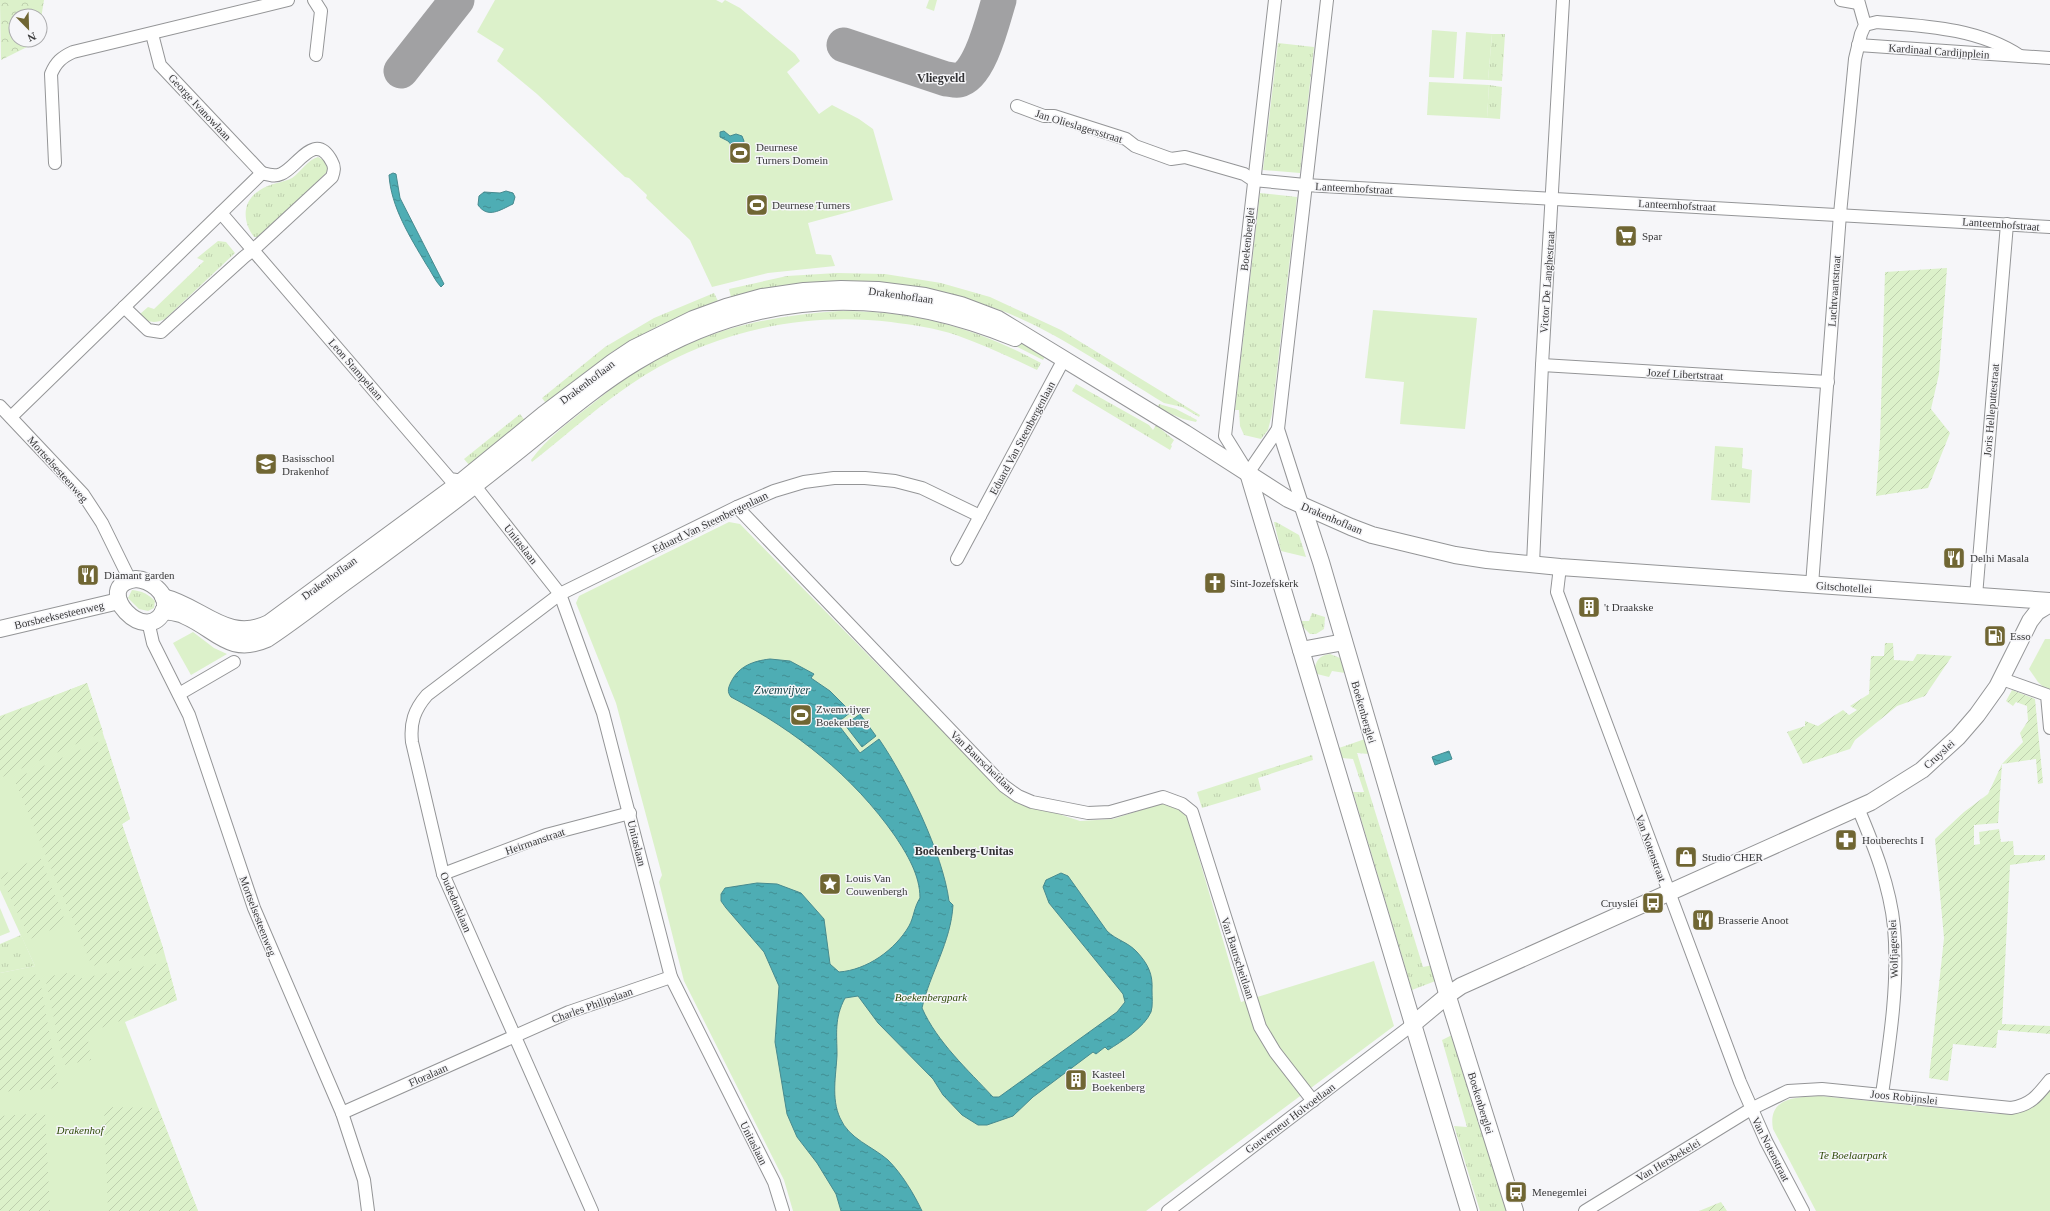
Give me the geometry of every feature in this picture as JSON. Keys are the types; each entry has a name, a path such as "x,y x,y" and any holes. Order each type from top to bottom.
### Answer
{"street":[{"path":"56,164 51,74 55,64 63,57 73,52 288,0"},
{"path":"314,0 321,11 316,55"},
{"name":"Boekenberglei","path":"1275,0 1253,180 1225,436 1248,473 1412,1025 1469,1211"},
{"name":"Boekenberglei","path":"1327,0 1278,429 1321,562 1448,995 1515,1211"},
{"name":"Victor De Langhestraat","path":"1533,564 1542,365 1563,0"},
{"path":"1841,0 1858,1 1866,25"},
{"name":"Kardinaal Cardijnplein","path":"1866,25 1877,22 1955,30 2005,46 2020,57"},
{"name":"Luchtvaartstraat","path":"1812,585 1840,214 1855,59 1858,45 1866,25"},
{"name":"George Ivanowlaan","path":"152,34 160,65 262,173"},
{"name":"Kardinaal Cardijnplein","path":"1858,45 2050,58"},
{"name":"Jan Olieslagersstraat","path":"1017,106 1044,116 1054,116 1126,139 1135,146 1171,159 1185,157 1244,174 1253,180"},
{"path":"11,417 124,307 262,173 274,176 280,175 304,154 317,149 322,150 332,160 334,171 332,177 161,332 148,330 124,307"},
{"name":"Lanteernhofstraat","path":"1253,180 1305,185 2050,227"},
{"name":"Leon Stampelaan","path":"221,213 450,479 468,483"},
{"name":"Joris Helleputtestraat","path":"1976,596 2007,224"},
{"name":"Drakenhoflaan","path":"163,604 223,640 241,644 258,642 274,634 468,483 634,363 670,342 730,318 761,310 805,303 877,302 918,308 994,330 1064,359 1248,473 1284,497 1303,507 1372,535 1424,548 1487,560 1637,572"},
{"name":"Eduard Van Steenbergenlaan","path":"957,559 1064,359"},
{"name":"Jozef Libertstraat","path":"1542,365 1828,382"},
{"name":"Mortselsesteenweg","path":"0,406 83,494 102,523 130,580"},
{"name":"Boekenberglei","path":"1248,473 1278,429"},
{"name":"Eduard Van Steenbergenlaan","path":"560,594 737,507 774,491 804,482 834,478 865,478 895,481 922,488 980,516"},
{"name":"Unitaslaan","path":"468,483 560,594 603,714 630,813 671,977 774,1182 783,1211"},
{"name":"Van Baurscheitlaan","path":"737,507 1004,786 1018,796 1032,802 1098,814 1163,797 1182,804 1192,812 1260,1027 1274,1052 1312,1101"},
{"name":"Van Notenstraat","path":"1560,567 1557,592 1668,894 1751,1109 1803,1211"},
{"name":"Gitschotellei","path":"1637,572 2050,602"},
{"path":"130,580 140,580 155,586 163,604 157,618 148,621 132,618 125,612 118,601 120,588 130,580"},
{"name":"Oudedonklaan","path":"560,594 427,695 415,712 411,730 412,742 443,874 592,1211"},
{"name":"Borsbeeksesteenweg","path":"0,629 118,601"},
{"name":"Cruyslei","path":"1448,995 1461,986 1858,808 1903,783 1943,751 1977,715 2002,678 2030,621 2037,612 2050,602"},
{"name":"Mortselsesteenweg","path":"148,621 153,643 189,715 254,908 342,1113 364,1180 368,1211"},
{"path":"1301,650 1344,642"},
{"path":"179,694 234,662"},
{"path":"2002,678 2047,695 2050,728"},
{"name":"Wolfjagerslei","path":"1858,808 1881,866 1894,927 1896,958 1894,995 1882,1094"},
{"name":"Heirmanstraat","path":"443,874 546,835 630,813"},
{"name":"Charles Philipslaan","path":"514,1036 569,1012 671,977"},
{"path":"1412,1025 1448,995"},
{"name":"Gouverneur Holvoetlaan","path":"1168,1211 1412,1025"},
{"name":"Floralaan","path":"342,1113 514,1036"},
{"name":"Joos Robijnslei","path":"1751,1109 1779,1094 1799,1090 1822,1089 2011,1108 2030,1103 2036,1098 2050,1080"},
{"name":"Van Hersbekelei","path":"1585,1211 1751,1109"}],"green space":[{"path":"0,0 44,0 43,8 8,8 8,48 25,48 1,60"},
{"name":"Deurnese Turners Domein","path":"495,0 716,0 722,3 725,0 740,8 795,54 800,61 787,72 819,114 832,105 859,119 873,129 893,200 808,223 816,254 831,255 835,266 768,273 712,287 690,240 646,198 647,195 629,178 625,177 537,94 497,61 504,49 477,32"},
{"path":"929,0 937,0 934,11 926,8"},
{"path":"1432,30 1457,32 1454,78 1429,77"},
{"path":"1466,32 1492,34 1488,80 1463,79"},
{"path":"1492,34 1505,34 1502,81 1488,80"},
{"path":"1278,43 1314,47 1300,173 1263,170"},
{"path":"1429,82 1489,85 1487,118 1427,115"},
{"path":"1489,85 1502,87 1500,119 1487,118"},
{"path":"318,157 325,161 328,169 326,173 260,237 254,237 247,224 246,212 247,205 254,195 272,184 292,178 307,163"},
{"path":"1260,193 1297,197 1272,414 1268,430 1261,439 1244,435 1240,426 1239,410 1235,410"},
{"path":"218,241 226,242 235,253 165,319 158,322 151,322 140,314 148,307 154,309 204,261 197,258"},
{"path":"1947,268 1939,374 1931,409 1950,433 1928,488 1876,496 1880,440 1885,272"},
{"path":"837,273 885,274 941,283 990,297 1061,330 1200,415 1199,417 1182,407 1164,403 1043,329 1000,310 967,299 900,285 867,282 833,282 799,285 731,297 729,289 787,276"},
{"path":"714,293 718,301 658,326 612,352 548,406 542,398 605,347 654,318"},
{"path":"1373,310 1477,318 1465,429 1400,424 1404,382 1365,378"},
{"path":"840,311 893,314 944,324 993,340 1041,363 1037,370 997,351 956,335 891,322 827,320 764,328 703,346 673,359 630,385 601,406 532,462 531,460 537,452 559,431 620,382 655,360 705,337 730,329 784,317"},
{"path":"1009,337 1045,356 1043,360 1006,341"},
{"path":"1076,384 1149,425 1153,430 1156,425 1174,440 1170,450 1072,391"},
{"path":"1159,404 1176,409 1197,420 1196,422 1183,419 1157,408"},
{"path":"520,414 526,422 470,466 464,459"},
{"path":"1715,446 1743,448 1742,468 1752,470 1750,503 1711,500"},
{"name":"Boekenbergpark","path":"729,522 740,524 1007,797 1080,821 1113,819 1163,803 1172,805 1180,810 1187,817 1241,1002 1374,961 1394,1026 1146,1211 793,1211 784,1180 684,981 659,882 662,875 616,703 576,603 579,596"},
{"path":"1274,522 1299,535 1306,557 1281,551"},
{"path":"132,590 145,593 150,596 155,601 154,608 148,611 139,609 128,598"},
{"path":"1312,613 1325,617 1324,629 1316,634 1310,634 1302,626 1302,621 1309,621"},
{"path":"193,632 214,648 227,654 191,675 173,643"},
{"path":"2045,639 2050,639 2050,693 2038,682 2029,669"},
{"path":"1885,643 1893,643 1894,660 1913,661 1917,654 1952,656 1925,696 1897,706 1855,740 1850,749 1803,764 1787,732 1805,726 1805,721 1818,726 1843,710 1849,715 1857,710 1850,706 1869,694 1871,656 1884,656"},
{"path":"1330,654 1340,658 1345,673 1332,671 1329,677 1317,674 1315,667 1317,661 1322,656"},
{"name":"Drakenhof","path":"87,683 130,819 122,824 163,948 177,1000 125,1022 198,1211 0,1211 0,973 35,966 0,890 0,716"},
{"path":"87,683 103,732 0,778 0,717"},
{"path":"2012,690 2035,699 2043,783 2038,784 2036,759 2002,764 2023,742 2020,733 2028,721 2027,706 2016,702 2013,706 2006,701"},
{"path":"105,739 130,819 122,824 163,948 159,953 92,966 14,779"},
{"path":"1365,739 1369,754 1357,753 1423,967 1433,965 1438,980 1412,990 1353,792 1364,792 1353,759 1342,758 1339,748"},
{"path":"1312,755 1313,760 1258,778 1261,790 1202,808 1197,792"},
{"path":"2002,764 1998,823 1974,825 1974,845 1980,844 1979,832 1999,829 2001,842 2013,841 2014,855 2045,855 2045,860 2010,865 2002,1024 2050,1026 2050,1034 1998,1030 1996,1048 1953,1044 1948,1081 1929,1078 1944,938 1935,839 1964,812 1988,794"},
{"path":"40,857 66,923 30,939 0,876"},
{"path":"0,908 10,932 0,936"},
{"path":"21,935 35,966 0,973 0,944"},
{"path":"167,962 177,1000 87,1033 91,1060 64,1065 45,977 74,972 77,979"},
{"path":"39,974 59,1088 0,1092 0,981"},
{"path":"1456,1033 1511,1211 1480,1211 1454,1126 1467,1127 1442,1040"},
{"name":"Te Boelaarpark","path":"2050,1088 2050,1211 1816,1211 1773,1129 1772,1118 1775,1110 1786,1100 1795,1098 1821,1096 1996,1114 2014,1113 2027,1109 2038,1101"},
{"path":"104,1107 158,1108 198,1211 108,1211"},
{"path":"45,1113 50,1211 0,1211 0,1116"},
{"path":"1721,1202 1727,1211 1699,1211"}],"water":[{"path":"724,131 730,136 736,134 742,136 744,141 743,145 738,148 734,148 728,141 720,137 720,132"},
{"path":"393,173 396,174 400,198 444,284 441,287 414,243 397,210 393,199 389,175"},
{"path":"506,191 513,193 515,197 513,204 494,212 486,212 478,205 479,196 484,192 500,193"},
{"name":"Zwemvijver","path":"770,659 790,661 814,674 811,678 830,691 851,712 837,723 860,753 879,739 890,755 911,795 931,839 939,861 949,901 953,905 948,932 922,1008 944,1044 993,1097 999,1097 1117,1012 1125,1002 1123,994 1049,903 1043,887 1046,880 1061,873 1068,876 1107,931 1137,952 1147,965 1151,974 1152,1010 1148,1018 1138,1029 1108,1050 1105,1047 1096,1054 1093,1052 1033,1097 1013,1116 987,1125 978,1125 962,1115 943,1095 933,1079 878,1023 858,996 845,998 839,1013 837,1026 835,1095 837,1110 844,1125 855,1137 882,1155 898,1171 922,1211 841,1211 836,1194 817,1163 797,1137 787,1114 775,1042 779,986 764,952 721,901 721,894 725,888 757,883 777,884 801,893 824,919 830,964 839,972 870,963 888,951 909,926 920,898 918,881 908,857 879,814 861,794 822,757 800,740 755,710 731,697 728,692 729,686 734,676 742,668 758,661"},
{"path":"860,714 876,736 862,747 845,725"},
{"path":"1449,751 1452,759 1435,765 1432,757"}],"taxiway":[{"path":"401,71 457,0"},
{"path":"844,45 946,79 959,80 967,76 979,58 985,46 999,0"}],"place":[{"name":"Deurnese Turners Domein","path":"740,153"},
{"name":"Deurnese Turners","path":"757,205"},
{"name":"Spar","path":"1626,236"},
{"name":"Basisschool Drakenhof","path":"266,464"},
{"name":"Delhi Masala","path":"1954,558"},
{"name":"Diamant garden","path":"88,575"},
{"name":"Sint-Jozefskerk","path":"1215,583"},
{"name":"'t Draakske","path":"1589,607"},
{"name":"Esso","path":"1995,636"},
{"name":"Zwemvijver Boekenberg","path":"801,715"},
{"name":"Houberechts I","path":"1846,840"},
{"name":"Studio CHER","path":"1686,857"},
{"name":"Louis Van Couwenbergh","path":"830,884"},
{"name":"Cruyslei","path":"1653,903"},
{"name":"Brasserie Anoot","path":"1703,920"},
{"name":"Kasteel Boekenberg","path":"1076,1080"},
{"name":"Menegemlei","path":"1516,1192"}],"district":[{"name":"Vliegveld","path":"941,78"},
{"name":"Boekenberg-Unitas","path":"964,851"}]}
